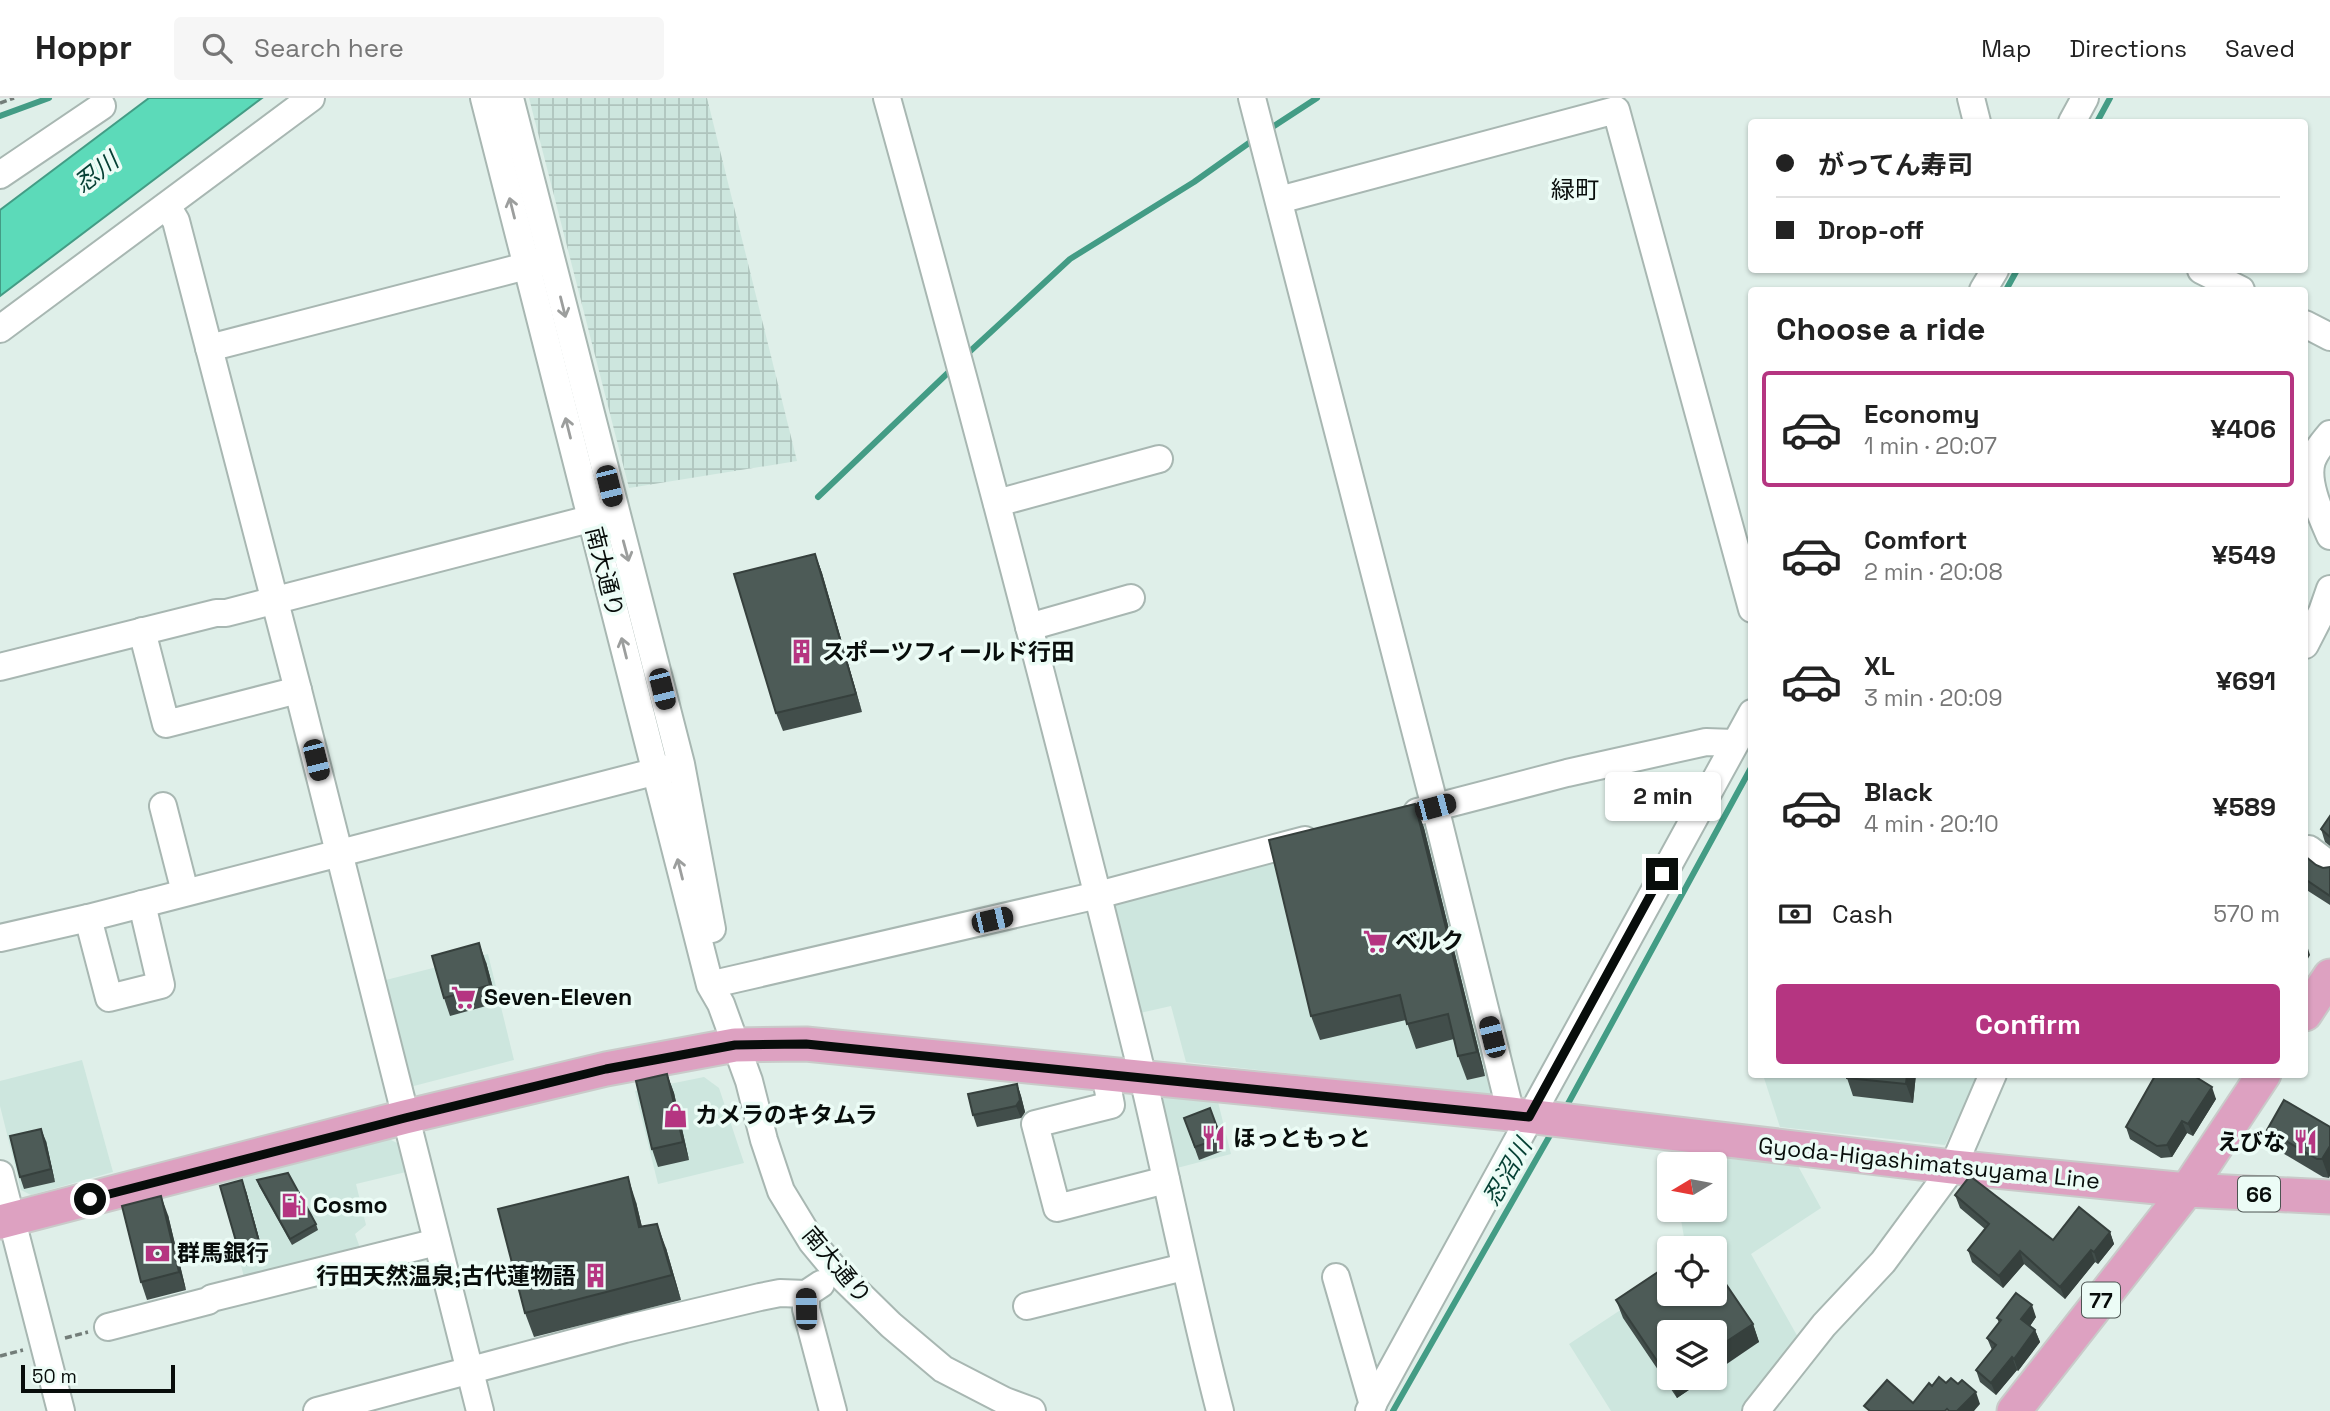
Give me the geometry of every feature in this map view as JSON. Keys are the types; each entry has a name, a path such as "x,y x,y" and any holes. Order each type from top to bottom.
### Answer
{"main road":[{"path":"2308,1008 2330,976"},
{"name":"Gyoda-Higashimatsuyama Line","path":"6,1221 606,1069 735,1045 806,1044 1520,1115 1953,1167 2187,1190 2330,1197"},
{"name":"77","path":"2014,1411 2187,1190 2261,1078"}],"street":[{"path":"0,328 311,98"},
{"name":"南大通り","path":"484,98 539,263 604,516 681,764 722,993 735,1045 749,1082 781,1191 812,1242 837,1272 891,1325 943,1368 1004,1401 1032,1411"},
{"name":"南大通り","path":"510,98 539,263"},
{"path":"887,98 997,503 1098,895 1220,1411"},
{"path":"1252,98 1435,807 1520,1115"},
{"path":"1971,98 1976,119"},
{"path":"2074,119 2085,98"},
{"path":"1279,200 1615,104 1748,594"},
{"path":"0,175 102,106"},
{"path":"167,206 176,221 298,690 480,1411"},
{"path":"208,348 539,263"},
{"path":"2207,273 2235,287"},
{"path":"2308,326 2330,337"},
{"path":"2330,434 2312,462 2311,472 2315,501 2330,536"},
{"path":"997,503 1159,459"},
{"path":"0,667 604,516"},
{"name":"南大通り","path":"604,516 656,772 710,985 722,993"},
{"path":"2308,639 2330,589"},
{"path":"1029,627 1130,598"},
{"path":"142,631 166,724 298,690"},
{"path":"1371,1408 1520,1115 1748,720"},
{"path":"1395,817 1567,773 1706,742 1734,743"},
{"path":"0,938 339,854 681,764"},
{"path":"163,806 185,892"},
{"path":"722,993 1329,834"},
{"path":"88,918 109,998 162,985 142,904"},
{"path":"1105,1074 1111,1105 1035,1124 1057,1208 1166,1180"},
{"path":"1767,1406 1824,1325 1883,1262 1953,1167 1991,1078"},
{"path":"0,1174 6,1221 61,1411"},
{"path":"108,1327 436,1242"},
{"path":"1027,1306 1184,1267"},
{"path":"317,1411 625,1329 780,1293 806,1294 837,1272"},
{"path":"1336,1277 1371,1408"},
{"path":"806,1294 806,1309 833,1411"}],"path":[{"path":"0,103 13,98"},
{"path":"57,1341 108,1327"},
{"path":"0,1356 32,1348"}],"shaded area":[{"path":"529,98 707,98 797,461 629,488"},
{"path":"1425,819 1496,1096 1186,1062 1171,1006 1140,1013 1113,909 1119,899"},
{"path":"488,954 514,1060 406,1088 378,982"},
{"path":"82,1060 113,1172 31,1195 21,1190 0,1106 0,1081"},
{"path":"704,1077 719,1088 744,1163 658,1184 635,1091"},
{"path":"1764,1078 1978,1078 1945,1145 1780,1127"},
{"path":"1156,1096 1218,1102 1231,1154 1173,1169"},
{"name":"Cosmo","path":"389,1139 405,1147 410,1171 356,1184 366,1225 355,1234 360,1248 246,1285 220,1183"},
{"path":"1727,1158 1798,1166 1821,1208 1751,1254 1799,1339 1742,1411 1611,1411 1569,1344 1657,1286 1657,1306 1727,1306 1727,1236 1684,1236 1681,1222 1727,1222"}],"water":[{"name":"忍川","path":"149,98 262,98 0,296 0,210"}],"building":[{"name":"スポーツフィールド行田","path":"815,554 856,694 776,713 734,574"},
{"name":"ベルク","path":"1415,804 1477,1052 1458,1056 1448,1014 1407,1024 1400,995 1311,1016 1269,840"},
{"path":"2330,816 2330,837 2321,829"},
{"path":"2308,858 2323,868 2330,867 2330,896 2308,881"},
{"path":"479,943 490,985 444,998 432,956"},
{"path":"667,1074 683,1142 652,1149 636,1081"},
{"path":"1847,1078 1907,1078 1906,1084"},
{"path":"2154,1078 2198,1078 2212,1087 2188,1124 2182,1121 2167,1145 2157,1146 2126,1127"},
{"path":"1017,1084 1020,1100 1016,1106 973,1115 968,1094"},
{"path":"2284,1100 2330,1127 2330,1146 2322,1159 2317,1159 2267,1130"},
{"path":"1210,1108 1221,1138 1195,1147 1184,1118"},
{"path":"41,1129 51,1169 20,1177 10,1136"},
{"path":"288,1173 316,1224 290,1239 257,1180"},
{"path":"1970,1176 2053,1240 2079,1207 2110,1232 2060,1287 2020,1251 1999,1276 1968,1250 1989,1224 1955,1195"},
{"name":"行田天然温泉;古代蓮物語","path":"628,1177 639,1227 657,1224 672,1275 525,1313 498,1209"},
{"path":"242,1180 261,1249 240,1255 220,1186"},
{"path":"161,1196 179,1272 141,1282 122,1206"},
{"path":"1657,1273 1657,1306 1727,1306 1727,1286 1753,1324 1727,1341 1727,1320 1657,1320 1657,1361 1616,1300"},
{"path":"2016,1293 2032,1305 2021,1319 2035,1330 2014,1359 2012,1357 1991,1383 1976,1370 1996,1345 1987,1338 2001,1320 1997,1318"},
{"path":"1939,1377 1946,1383 1951,1378 1958,1384 1962,1380 1976,1392 1957,1411 1870,1411 1864,1406 1887,1380 1913,1403 1929,1383 1932,1386"}],"waterway":[{"path":"0,116 49,98"},
{"path":"1268,130 1317,98"},
{"name":"忍沼川","path":"2099,119 2110,98"},
{"path":"966,355 1070,259 1194,182 1256,138"},
{"name":"忍沼川","path":"2008,287 2015,273"},
{"path":"818,497 953,368"},
{"name":"忍沼川","path":"1564,1111 1748,773"},
{"name":"忍沼川","path":"1393,1411 1553,1130"}],"place":[{"name":"スポーツフィールド行田","path":"802,652"},
{"name":"ベルク","path":"1375,941"},
{"name":"Seven-Eleven","path":"464,997"},
{"name":"カメラのキタムラ","path":"675,1115"},
{"name":"ほっともっと","path":"1213,1138"},
{"name":"えびな","path":"2306,1142"},
{"name":"Cosmo","path":"293,1205"},
{"name":"群馬銀行","path":"157,1253"},
{"name":"行田天然温泉;古代蓮物語","path":"596,1276"}],"district":[{"name":"緑町","path":"1575,189"}],"route":[{"path":"90,1199 606,1069 735,1045 806,1044 1529,1117 1662,874"}]}
